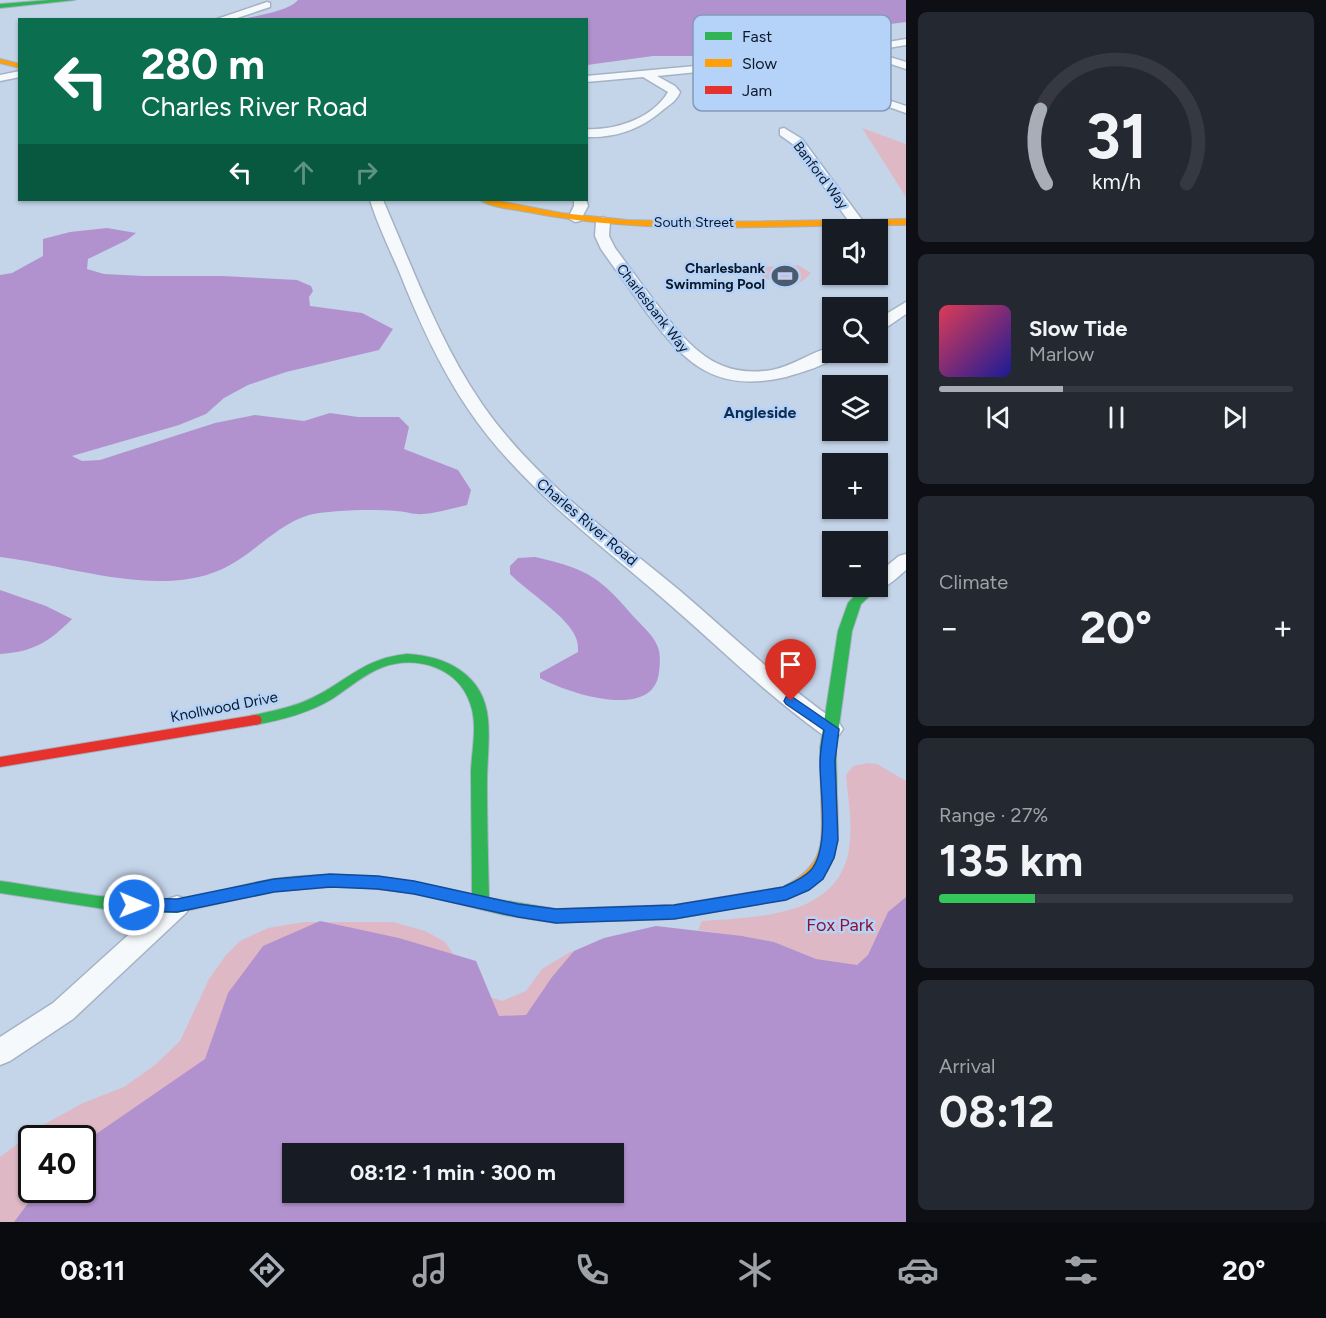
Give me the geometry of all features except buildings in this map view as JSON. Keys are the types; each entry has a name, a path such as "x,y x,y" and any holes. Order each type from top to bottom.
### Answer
{"main road":[{"path":"0,6 72,0"},
{"path":"0,61 18,66"},
{"name":"South Street","path":"488,201 525,210 603,221 678,223 822,221"},
{"name":"South Street","path":"888,221 906,222"},
{"path":"0,887 118,904 177,906 274,885 347,880 414,887 532,914 556,916 663,912 786,893 803,886 817,875 826,858 830,840 828,773 831,729 849,616 855,603 861,597"},
{"name":"Knollwood Drive","path":"0,762 261,719 305,706 326,696 351,678 377,664 399,658 421,658 438,662 454,671 467,683 477,701 481,722 479,766 481,901"}],"street":[{"path":"225,18 267,5"},
{"path":"891,45 906,42"},
{"path":"891,61 906,66"},
{"path":"588,79 693,69"},
{"path":"588,133 608,134 627,130 673,96 671,88 644,73"},
{"path":"0,78 18,74"},
{"path":"891,105 906,110"},
{"name":"Banford Way","path":"784,132 798,142 854,219"},
{"name":"Charles River Road","path":"376,201 443,352 475,407 511,451 576,516 650,576 791,701 831,729"},
{"path":"575,218 581,206 580,201"},
{"name":"Charlesbank Way","path":"603,221 602,236 608,249 677,342 686,352 703,364 731,374 766,377 795,371 822,357"},
{"path":"888,319 906,307"},
{"path":"892,316 906,325"},
{"path":"888,574 906,560"},
{"path":"0,1052 63,1011 177,906"}],"green space":[{"path":"862,128 906,144 906,197"},
{"name":"Charlesbank Swimming Pool","path":"798,265 811,273 796,284 782,285 753,272 760,267"},
{"name":"Fox Park","path":"868,763 877,764 906,781 906,1222 723,1152 624,1152 624,1143 282,1143 282,1162 207,1222 0,1222 0,1157 18,1143 18,1203 96,1203 96,1125 43,1125 83,1103 124,1087 155,1065 180,1041 209,979 226,955 240,941 268,928 304,922 393,922 425,931 445,942 481,994 502,1001 526,991 542,969 570,952 605,946 812,958 774,942 698,930 702,921 769,915 792,909 812,901 829,889 842,872 849,849 850,821 846,775 853,766"}],"shaded area":[{"path":"298,0 906,0 906,22 891,24 891,15 693,15 693,56 653,56 588,65 588,18 247,18 294,4"},
{"path":"107,228 136,233 127,240 88,259 87,269 104,274 297,280 311,286 313,291 309,297 310,306 362,313 393,329 379,350 286,372 248,385 224,398 206,414 179,425 72,456 82,461 100,460 215,423 255,415 304,421 330,413 358,417 399,417 409,427 404,449 458,470 471,490 467,505 423,514 364,510 309,515 285,526 232,564 195,578 168,581 112,577 0,557 0,275 12,273 43,256 43,239 70,232"},
{"path":"535,557 580,570 591,576 611,592 647,630 655,641 660,655 659,672 654,687 642,696 626,700 608,699 588,696 540,678 540,673 578,652 578,647 572,630 565,621 510,574 510,566 518,558"},
{"path":"0,590 46,606 72,619 56,634 40,644 22,651 0,654"},
{"path":"906,897 906,1222 14,1222 28,1203 96,1203 96,1134 205,1059 228,993 263,946 320,921 399,938 476,961 499,1016 526,1015 552,977 574,951 604,938 656,926 774,942 816,959 857,965 868,955 888,912"}],"traffic: fast":[{"path":"0,6 72,0"},
{"path":"829,795 828,748 845,631 855,603 861,597"},
{"path":"255,720 312,704 365,670 392,660 407,658 436,662 461,676 477,701 481,718 479,769 481,901"},
{"path":"0,887 118,904 177,906 274,885 347,880 414,887 504,908 556,916 612,914"}],"traffic: slow":[{"path":"0,61 18,66"},
{"path":"489,201 587,219 666,224 906,222"},
{"path":"612,914 674,912 786,893 802,885 814,876 827,854 830,828 829,795"}],"traffic: jam":[{"path":"0,762 255,720"}],"place":[{"name":"Charlesbank Swimming Pool","path":"785,276"}],"district":[{"name":"Angleside","path":"760,412"}],"route":[{"path":"134,905 177,906 274,885 347,880 414,887 532,914 556,916 674,912 786,893 803,886 817,875 826,858 830,840 828,748 831,729 791,701"}]}
